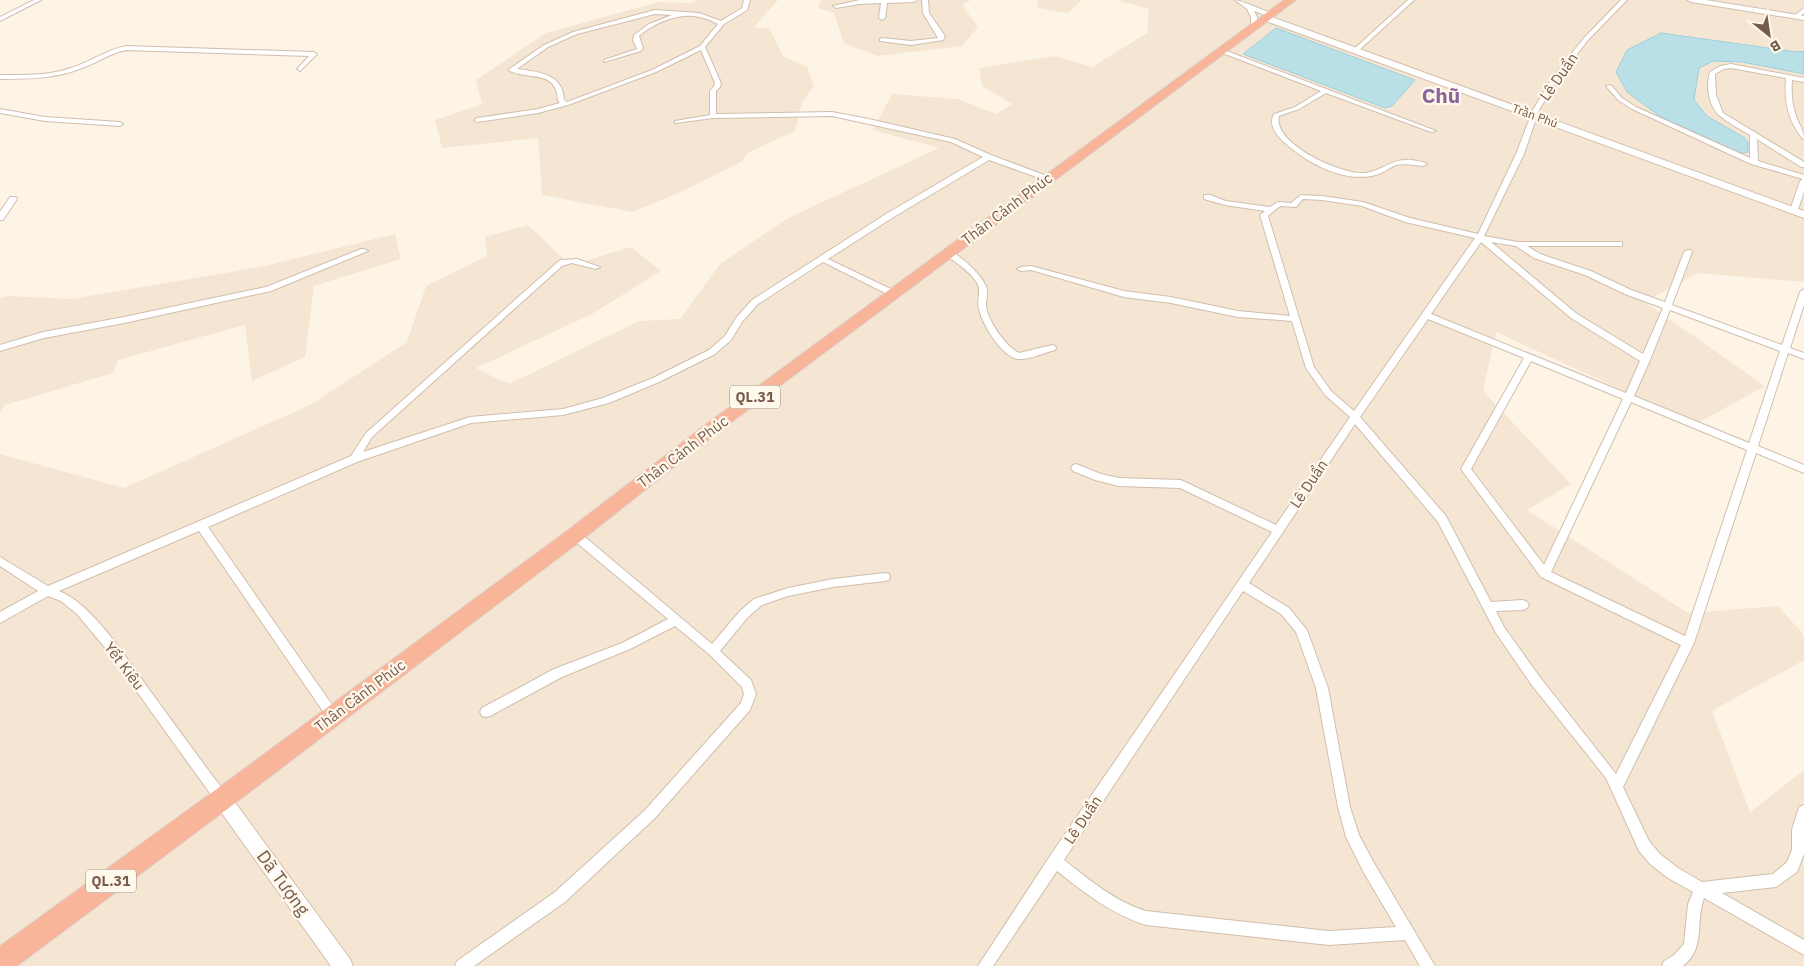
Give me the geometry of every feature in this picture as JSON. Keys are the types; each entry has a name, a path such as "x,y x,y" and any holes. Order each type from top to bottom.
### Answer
{"highway":[{"name":"Thân Cảnh Phúc","path":"222,799 712,429 1290,0"},
{"name":"QL.31","path":"0,962 222,799"}],"main road":[{"path":"1692,0 1800,17"},
{"name":"Trần Phú","path":"1263,20 1357,49 1799,206 1804,215"},
{"name":"Dã Tượng","path":"222,799 343,966"}],"street":[{"path":"0,19 38,0"},
{"path":"477,120 538,111 566,104 654,71 702,47 722,22 745,9 747,0"},
{"path":"882,18 884,0"},
{"path":"836,6 884,0 914,0"},
{"path":"882,40 911,43 941,39 942,36 926,13 925,0"},
{"path":"1238,0 1263,20"},
{"path":"1357,49 1411,0"},
{"name":"Lê Duẩn","path":"985,966 1278,530 1480,238 1520,154 1535,113 1555,78 1586,39 1624,0"},
{"path":"1249,8 1254,17 1263,20"},
{"path":"1800,17 1804,10"},
{"path":"566,104 561,101 560,88 556,82 547,77 511,70 546,46 575,33 655,12 706,16 722,22"},
{"path":"606,61 639,50 636,36 640,32 658,22 681,14"},
{"path":"702,47 711,68 719,80 718,85 713,91 713,116"},
{"path":"0,77 34,76 73,70 116,49 126,48 314,54 300,69"},
{"path":"1222,51 1433,131"},
{"path":"1804,80 1731,66 1722,67 1712,73 1711,92 1714,105 1721,114 1804,165"},
{"path":"1789,78 1789,107 1795,126 1804,137"},
{"path":"1609,86 1616,96 1628,105 1754,162 1804,177"},
{"path":"1326,90 1297,108 1276,115 1274,118 1275,127 1279,134 1298,150 1322,166 1345,172 1370,174 1398,163 1423,164"},
{"path":"0,111 45,119 120,124"},
{"path":"677,122 713,116 832,114 953,140 988,157 1048,178"},
{"path":"1753,135 1754,162"},
{"path":"0,618 47,591 354,459 470,420 563,412 606,401 656,380 712,352 728,338 739,320 755,302 988,157"},
{"path":"1799,206 1804,181"},
{"path":"1207,196 1225,202 1270,209"},
{"path":"1619,244 1518,244 1480,238 1408,220 1363,204 1322,198 1301,197 1293,205 1278,204 1264,215 1310,368 1328,393 1355,417 1442,519 1500,630 1535,680 1610,774 1644,846 1655,859 1673,873 1804,948"},
{"path":"0,218 12,199"},
{"path":"1480,238 1574,316 1646,360"},
{"path":"1518,244 1537,256 1588,273 1628,292 1804,356"},
{"path":"0,348 43,334 124,320 268,289 364,251"},
{"path":"1545,574 1646,360 1669,307 1688,252"},
{"path":"949,253 977,277 982,284 985,292 982,305 983,313 1011,354 1018,356 1052,348"},
{"path":"823,259 894,294"},
{"path":"354,459 369,435 559,264 567,260 573,260 596,267"},
{"path":"1021,269 1031,268 1124,294 1171,300 1238,314 1295,319"},
{"path":"1616,788 1688,643 1804,292"},
{"path":"1426,315 1804,469"},
{"path":"1529,357 1466,469 1545,574 1688,643"},
{"path":"1076,468 1118,482 1181,484 1278,530"},
{"path":"201,526 333,716"},
{"path":"462,966 560,897 650,814 746,706 750,694 747,684 713,651 574,535"},
{"name":"Yết Kiêu","path":"0,561 47,591 65,598 81,611 111,647 222,799"},
{"path":"713,651 744,614 758,602 788,592 885,577"},
{"path":"1242,584 1285,611 1301,630 1322,688 1344,807 1353,837 1428,966"},
{"path":"1488,608 1523,605"},
{"path":"486,712 558,673 626,646 677,620"},
{"path":"1701,889 1776,880 1792,867 1799,850 1799,830 1804,811"},
{"path":"1055,861 1110,904 1123,911 1146,918 1329,938 1408,933"},
{"path":"1669,966 1687,954 1693,943 1696,904 1701,889"}],"shaded area":[{"path":"697,0 778,0 754,27 770,29 783,56 807,67 814,86 802,102 795,131 749,152 741,162 681,192 632,212 542,195 538,138 442,148 435,120 482,104 476,80 546,33 659,2 691,3"},
{"path":"821,0 971,0 962,5 978,27 962,46 877,56 844,43 834,13 818,8"},
{"path":"1037,0 1082,0 1068,13 1038,8"},
{"path":"1116,0 1804,0 1804,282 1698,273 1645,302 1765,386 1696,424 1496,332 1483,391 1571,484 1527,510 1688,613 1778,606 1804,635 1804,660 1712,711 1750,812 1804,770 1804,966 0,966 0,454 124,488 310,405 407,342 426,286 487,256 485,237 528,225 570,265 631,247 661,271 592,314 476,368 501,381 511,383 639,321 680,319 720,264 788,218 939,148 873,130 892,94 958,99 996,114 1012,104 982,86 979,68 1056,56 1092,67 1147,33 1149,9"},
{"path":"395,234 401,259 314,286 305,357 252,381 245,325 118,360 113,373 5,405 0,413 0,298 8,296 71,299 260,267"}],"water":[{"path":"1276,28 1415,80 1392,106 1385,108 1243,54"},
{"path":"1661,33 1797,52 1804,51 1804,74 1742,62 1713,61 1699,68 1694,100 1707,116 1745,138 1748,143 1748,152 1740,153 1661,117 1627,92 1616,72 1627,50"}],"district":[{"name":"Chũ","path":"1441,96"}]}
